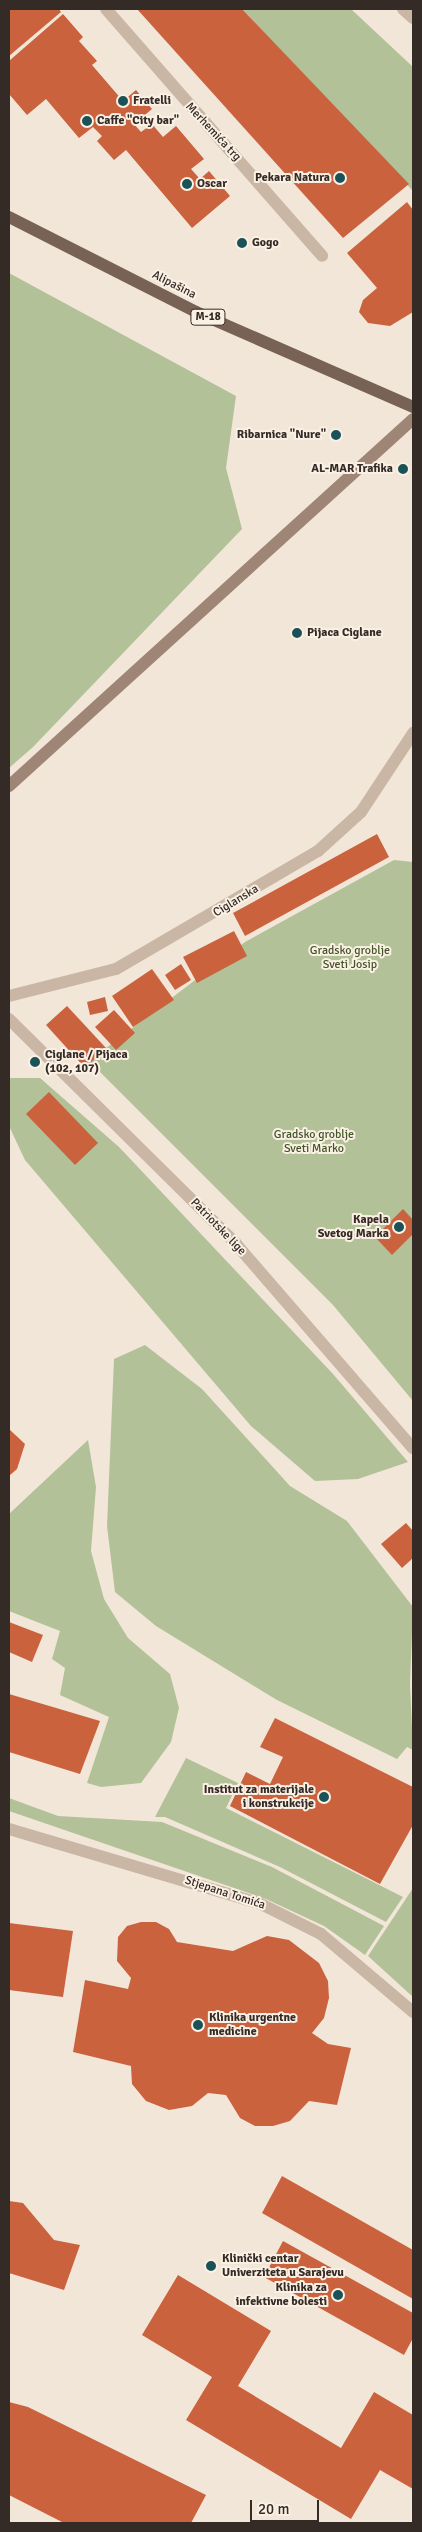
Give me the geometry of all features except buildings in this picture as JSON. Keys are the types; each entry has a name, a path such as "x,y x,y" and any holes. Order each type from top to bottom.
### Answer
{"main road":[{"name":"Alipašina","path":"9,217 196,312 413,406"},
{"path":"9,786 413,418"}],"street":[{"name":"Merhemića trg","path":"106,9 322,256"},
{"path":"403,9 413,18"},
{"name":"Ciglanska","path":"9,996 116,969 318,851 361,812 413,733"},
{"name":"Patriotske lige","path":"9,1019 236,1244 413,1448"},
{"name":"Stjepana Tomića","path":"9,1829 259,1903 321,1934 413,2012"}],"green space":[{"path":"242,9 351,9 413,67 413,191"},
{"path":"9,273 236,396 226,468 242,529 33,747 9,768"},
{"name":"Gradsko groblje Sveti Marko","path":"394,860 413,862 413,1401 333,1305 89,1061 245,942"},
{"path":"9,1078 40,1078 119,1147 333,1374 408,1462 358,1479 315,1481 251,1426 25,1160 9,1126"},
{"path":"145,1345 202,1389 290,1486 347,1521 413,1607 410,1684 413,1750 407,1747 397,1759 277,1700 156,1626 115,1592 107,1526 114,1359"},
{"path":"88,1440 96,1487 91,1551 104,1599 128,1638 170,1674 179,1708 171,1742 141,1783 101,1787 87,1783 109,1717 60,1695 65,1668 52,1659 60,1631 9,1611 9,1514"},
{"path":"186,1758 238,1783 226,1808 403,1897 386,1922 280,1867 165,1817 155,1817"},
{"path":"9,1798 58,1816 162,1822 272,1867 384,1926 365,1955 324,1926 266,1899 9,1811"},
{"path":"413,1888 413,1997 368,1956"}],"place":[{"name":"Fratelli","path":"123,101"},
{"name":"Caffe \"City bar\"","path":"87,121"},
{"name":"Pekara Natura","path":"340,178"},
{"name":"Oscar","path":"187,184"},
{"name":"Gogo","path":"242,243"},
{"name":"Ribarnica \"Nure\"","path":"336,435"},
{"name":"AL-MAR Trafika","path":"403,469"},
{"name":"Pijaca Ciglane","path":"297,633"},
{"name":"Ciglane / Pijaca (102, 107)","path":"35,1062"},
{"name":"Kapela Svetog Marka","path":"399,1227"},
{"name":"Institut za materijale i konstrukcije","path":"324,1797"},
{"name":"Klinika urgentne medicine","path":"198,2025"},
{"name":"Klinički centar Univerziteta u Sarajevu","path":"211,2266"},
{"name":"Klinika za infektivne bolesti","path":"338,2295"}],"park label":[{"name":"Gradsko groblje Sveti Josip","path":"350,958"}]}
